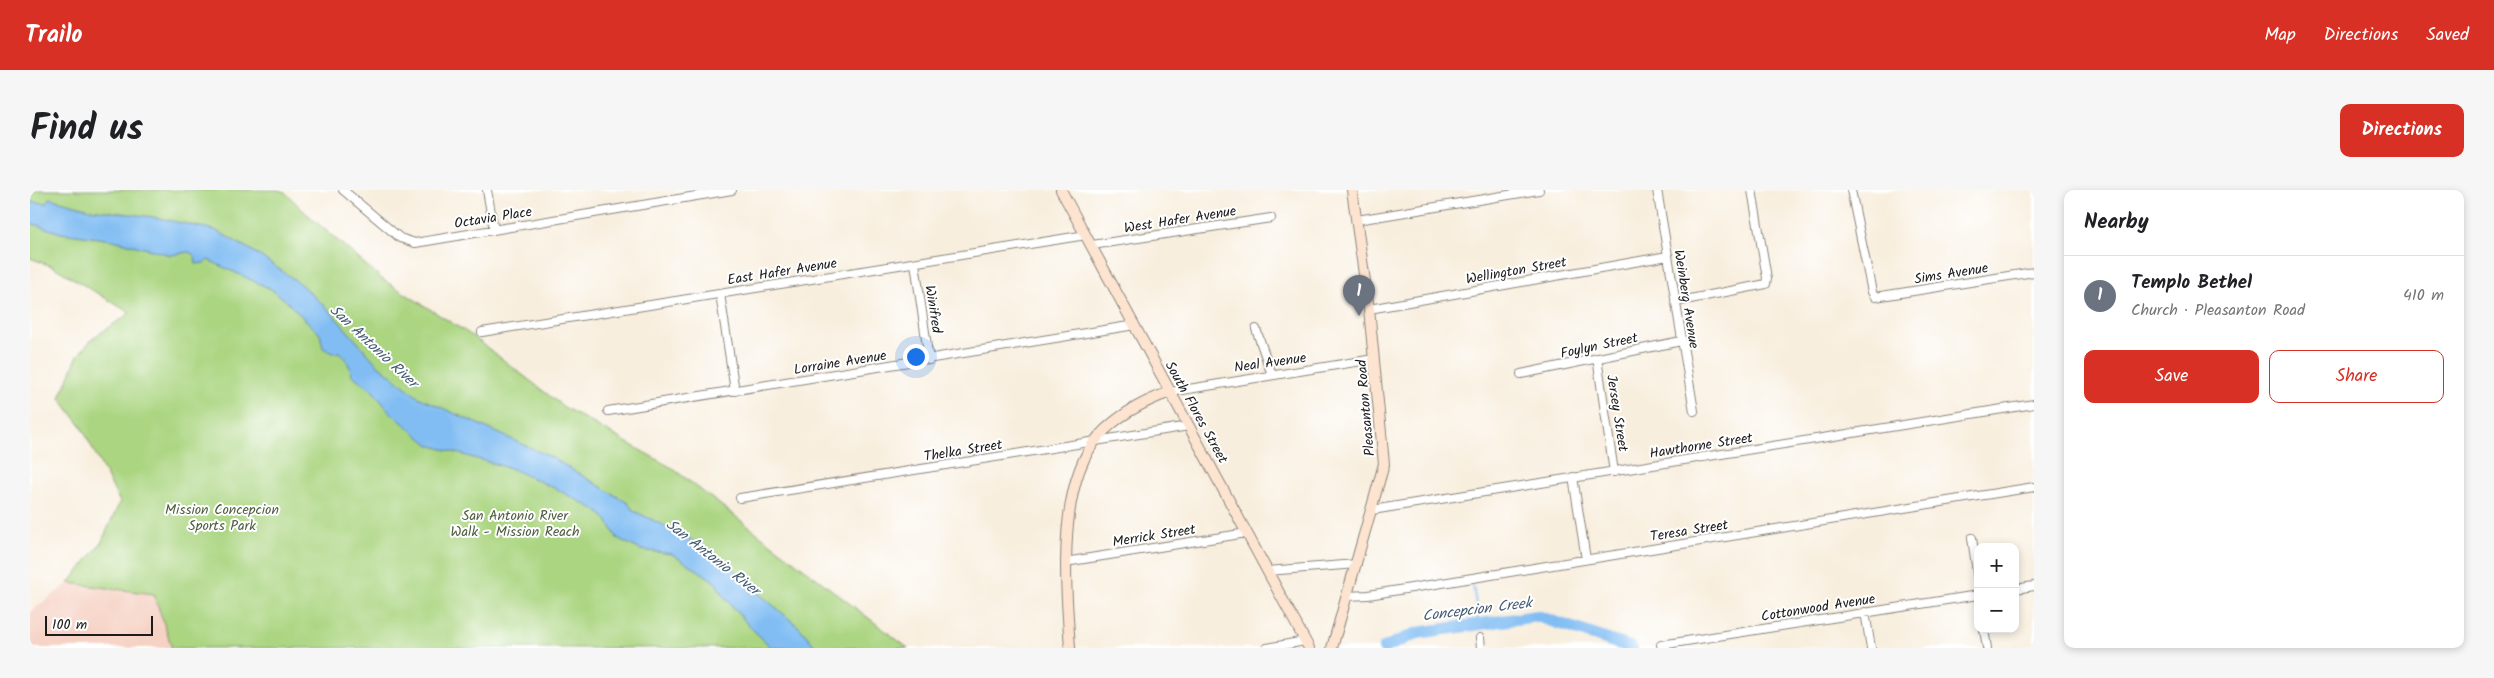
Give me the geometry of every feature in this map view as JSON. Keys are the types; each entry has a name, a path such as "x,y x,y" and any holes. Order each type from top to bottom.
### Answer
{"main road":[{"name":"South Flores Street","path":"1061,190 1307,644"},
{"name":"Pleasanton Road","path":"1332,648 1384,464 1369,310 1352,190"},
{"path":"1070,648 1065,562 1075,488 1083,461 1095,442 1126,414 1170,392"}],"street":[{"name":"Octavia Place","path":"343,190 406,241 415,243 702,192 732,190"},
{"path":"487,190 494,230"},
{"path":"1357,220 1539,190"},
{"name":"Weinberg Avenue","path":"1657,190 1694,411"},
{"path":"1675,302 1758,287 1766,282 1752,190"},
{"name":"Sims Avenue","path":"1851,190 1873,296 1880,297 2034,272"},
{"name":"West Hafer Avenue","path":"1092,245 1271,218"},
{"name":"East Hafer Avenue","path":"482,332 1086,236"},
{"name":"Wellington Street","path":"1369,310 1668,256"},
{"name":"Winifred","path":"915,263 929,360"},
{"path":"720,294 735,391"},
{"name":"Lorraine Avenue","path":"608,411 1135,325"},
{"path":"1256,328 1272,375"},
{"name":"Foylyn Street","path":"1521,374 1682,341"},
{"name":"Jersey Street","path":"1597,358 1614,472"},
{"name":"Neal Avenue","path":"1170,392 1374,359"},
{"name":"Hawthorne Street","path":"1372,510 2034,404"},
{"name":"Thelka Street","path":"740,498 1189,426"},
{"path":"1573,477 1586,559"},
{"name":"Teresa Street","path":"1348,596 1368,595 2034,487"},
{"name":"Merrick Street","path":"1065,562 1247,533"},
{"path":"1972,538 1974,552"},
{"path":"1267,571 1357,564"},
{"path":"2019,588 2034,586"},
{"name":"Cottonwood Avenue","path":"1661,645 1974,596"},
{"path":"1866,612 1871,648"},
{"path":"1985,633 1987,648"},
{"path":"1480,638 1481,648"},
{"path":"1267,648 1307,644"}],"shaded area":[{"path":"69,583 154,594 172,648 30,648 30,612"}],"green space":[{"name":"San Antonio River Walk - Mission Reach","path":"30,190 278,190 285,192 307,214 382,279 471,335 564,407 672,468 908,648 172,648 154,594 69,583 101,543 120,502 81,426 60,398 78,355 93,338 130,313 54,267 30,258"}],"water":[{"name":"San Antonio River","path":"49,198 90,209 153,217 215,230 251,250 298,282 328,309 377,364 418,397 551,457 628,503 634,511 684,535 743,576 744,581 799,627 817,648 772,648 750,627 726,599 715,582 672,554 641,550 617,538 607,520 596,510 512,469 429,445 390,412 371,389 352,375 347,362 339,352 333,353 323,348 320,334 271,289 208,260 204,263 196,264 195,256 189,252 171,255 113,240 61,233 30,223 30,202 47,203"}],"waterway":[{"path":"1473,586 1479,623"},
{"name":"Concepcion Creek","path":"1384,648 1417,633 1537,616 1632,648"}],"place":[{"name":"Templo Bethel","path":"1359,316"}],"park label":[{"name":"Mission Concepcion Sports Park","path":"222,518"}]}
